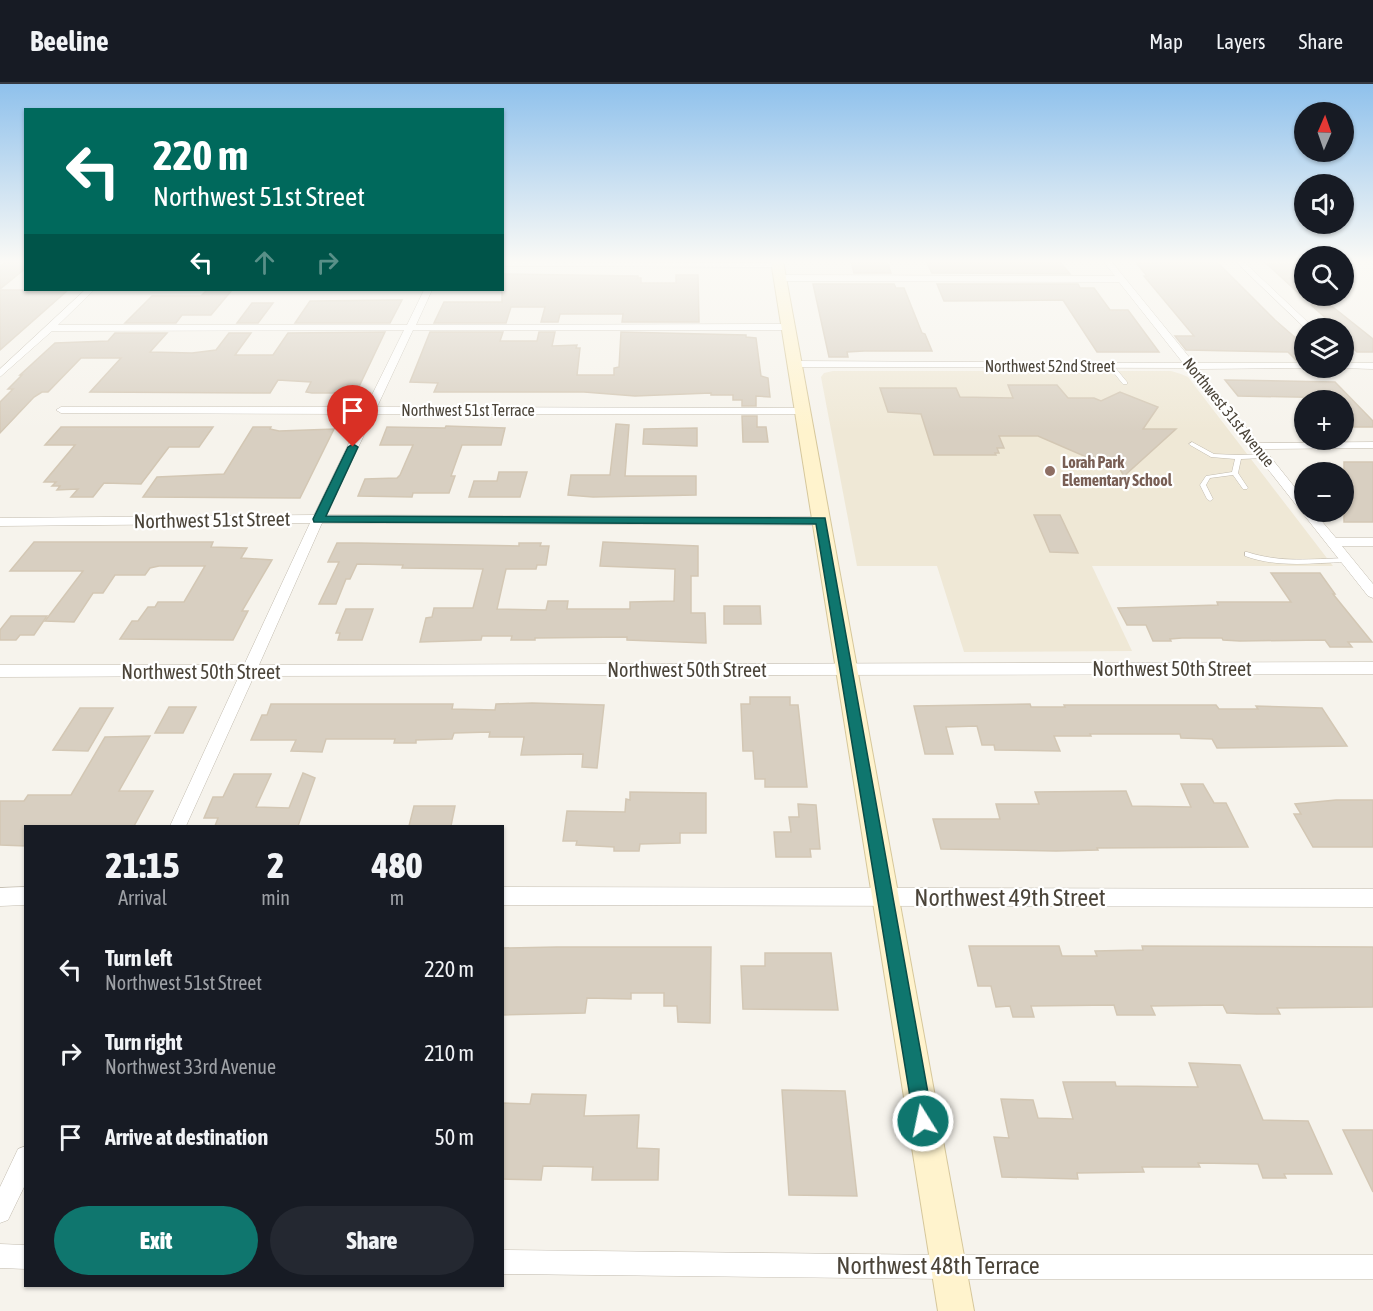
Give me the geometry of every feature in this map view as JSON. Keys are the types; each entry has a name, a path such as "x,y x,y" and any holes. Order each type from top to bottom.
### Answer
{"main road":[{"path":"787,318 956,1311"}],"street":[{"path":"2,371 60,318"},
{"path":"178,825 318,519 415,318"},
{"name":"Northwest 31st Avenue","path":"1153,318 1294,495"},
{"path":"49,328 788,327"},
{"name":"Northwest 52nd Street","path":"795,364 1294,366"},
{"path":"1354,365 1373,366"},
{"name":"Northwest 51st Terrace","path":"61,410 802,411"},
{"path":"1256,446 1373,445"},
{"name":"Northwest 51st Street","path":"0,522 318,519 821,521"},
{"name":"Northwest 31st Avenue","path":"1316,522 1373,593"},
{"path":"1332,542 1373,542"},
{"name":"Northwest 50th Street","path":"0,672 1373,668"},
{"path":"0,897 24,896"},
{"name":"Northwest 49th Street","path":"504,896 1373,898"},
{"path":"0,1212 24,1161"},
{"path":"0,1256 24,1257"},
{"name":"Northwest 48th Terrace","path":"504,1262 948,1267 1373,1267"}],"lane":[{"path":"1111,366 1125,383"},
{"path":"1192,444 1213,456 1264,456"},
{"path":"1238,457 1235,473 1245,488"},
{"path":"1210,499 1203,485 1208,477 1235,473"},
{"path":"1247,554 1255,559 1270,561 1346,560"}],"shaded area":[{"name":"Lorah Park Elementary School","path":"833,371 1171,371 1181,374 1188,377 1294,515 1294,522 1299,522 1333,566 1092,566 1132,651 964,652 937,566 857,566 821,377 824,373"}],"building":[{"path":"0,318 36,318 0,350"},
{"path":"130,318 180,318 176,323 125,323"},
{"path":"241,318 262,318 258,323 237,323"},
{"path":"298,318 392,318 390,323 295,323"},
{"path":"436,318 507,318 506,323 434,323"},
{"path":"542,318 559,318 558,322 541,322"},
{"path":"622,318 699,318 699,322 622,322"},
{"path":"821,318 916,318 932,351 864,351 847,352 848,357 829,357"},
{"path":"1075,318 1134,318 1159,352 1097,352"},
{"path":"1179,318 1273,318 1294,336 1294,358 1288,352 1186,350 1175,336 1194,336"},
{"path":"1354,324 1373,339 1373,352 1357,352 1354,349"},
{"path":"385,332 356,393 306,392 311,382 278,380 270,393 90,392 121,358 81,358 48,392 42,392 34,397 0,433 0,402 13,389 8,389 22,375 20,375 55,343 108,341 115,333 167,333 150,352 192,353 216,350 229,333 251,333 235,355 273,355 288,333"},
{"path":"430,332 503,332 500,341 537,341 539,332 555,332 552,346 577,345 576,348 580,348 577,375 614,375 614,368 619,367 621,332 746,335 746,337 756,338 761,376 768,378 770,397 756,396 756,406 742,406 742,400 733,400 733,395 711,395 711,393 635,396 584,392 434,392 438,383 410,382"},
{"path":"1225,380 1335,382 1343,390 1294,390 1294,397 1238,396"},
{"path":"1008,385 1057,385 1068,398 1094,398 1101,401 1120,392 1158,407 1143,429 1176,429 1124,476 1118,466 1107,466 1038,436 999,436 1004,448 997,448 999,453 995,453 996,455 934,455 921,414 888,412 880,388 956,388 960,397 1013,398"},
{"path":"1354,402 1373,421 1373,427 1354,427"},
{"path":"742,416 757,416 757,427 766,427 768,442 743,442"},
{"path":"616,424 629,425 625,476 696,476 696,495 593,497 568,495 571,475 610,475"},
{"path":"446,426 505,428 501,445 462,445 451,476 455,476 449,493 413,493 412,497 358,496 365,479 397,478 413,445 380,445 387,427 445,428"},
{"path":"61,427 213,427 199,447 169,447 141,484 104,483 93,497 71,497 78,489 57,490 60,486 52,486 56,482 44,482 75,445 45,445"},
{"path":"253,427 271,427 270,429 279,431 334,429 300,498 143,497 157,477 224,474"},
{"path":"697,428 697,446 643,444 644,429"},
{"path":"1354,462 1373,462 1373,522 1354,522"},
{"path":"499,472 527,472 520,497 469,497 474,481 497,481"},
{"path":"1034,515 1060,515 1078,553 1050,552"},
{"path":"34,542 213,542 211,547 247,548 241,558 272,560 242,611 248,611 233,640 120,639 132,621 138,621 148,607 155,607 158,602 184,602 205,566 159,566 150,568 145,575 115,575 103,593 93,593 74,622 45,621 83,571 10,571"},
{"path":"603,542 698,546 698,576 691,576 691,613 705,613 706,643 627,640 627,637 511,640 512,636 482,636 481,640 420,642 426,618 432,617 434,608 473,608 483,569 402,568 403,565 357,564 350,579 346,579 336,604 319,604 339,562 328,562 337,543 519,546 519,543 541,543 540,546 549,546 546,565 537,565 536,569 506,569 497,609 546,610 548,601 568,601 567,609 630,609 630,602 674,601 675,569 600,566"},
{"path":"1271,573 1320,573 1335,594 1333,594 1372,642 1348,642 1352,647 1330,647 1325,640 1240,641 1223,640 1222,638 1182,638 1170,639 1171,641 1153,641 1146,625 1127,625 1118,608 1218,605 1217,602 1291,602"},
{"path":"724,606 760,606 761,624 724,624"},
{"path":"346,609 373,609 362,640 338,640 340,633 336,633"},
{"path":"11,616 47,616 34,635 20,635 16,640 0,640 0,630"},
{"path":"750,697 790,697 790,705 798,705 807,787 765,787 765,779 755,779 753,751 743,751 741,704 750,704"},
{"path":"271,704 453,704 452,709 495,710 496,704 604,705 597,768 582,767 583,754 521,755 524,737 489,737 490,732 454,733 452,739 416,740 416,743 394,743 395,739 326,739 322,752 291,751 296,740 251,740 262,715 267,715"},
{"path":"1030,704 1031,707 1216,705 1219,709 1258,709 1256,706 1322,708 1347,746 1217,748 1212,739 1181,738 1180,734 1090,734 1091,736 1054,736 1060,751 995,750 994,745 982,745 977,726 946,727 953,754 925,754 914,706"},
{"path":"169,707 196,707 183,733 155,733"},
{"path":"80,708 113,708 88,751 53,750"},
{"path":"150,736 119,791 153,791 135,825 24,825 24,846 0,845 0,801 24,801 28,795 71,795 105,737"},
{"path":"303,773 315,778 298,825 215,825 218,818 204,818 213,797 223,797 234,774 271,774 256,807 289,808"},
{"path":"1181,784 1203,784 1214,803 1226,803 1248,847 1097,848 1098,850 1056,851 941,849 933,819 1000,819 996,804 1039,804 1035,792 1126,791 1132,806 1191,807"},
{"path":"630,792 706,793 706,833 680,833 680,843 640,844 639,851 614,851 614,847 576,845 577,841 563,841 567,811 625,812 626,799 630,800"},
{"path":"1336,800 1373,800 1373,847 1313,847 1294,814 1301,814 1295,804"},
{"path":"798,804 816,805 820,849 810,849 811,857 776,857 774,832 791,832 789,817 799,817"},
{"path":"414,806 455,806 451,825 409,825"},
{"path":"969,946 1059,946 1062,956 1097,956 1095,951 1143,950 1142,946 1373,947 1373,1007 1277,1008 1280,1014 1257,1014 1227,1013 1223,1005 1151,1006 1155,1015 1117,1015 1114,1005 1031,1006 1034,1017 1013,1017 1010,1006 996,1007 991,986 978,986"},
{"path":"711,947 710,1023 678,1022 677,1006 664,1006 664,993 631,993 631,999 587,998 585,1013 504,1015 504,948"},
{"path":"765,953 831,953 838,1010 743,1009 741,966 765,966"},
{"path":"1189,1063 1240,1065 1263,1120 1308,1121 1332,1174 1284,1174 1286,1178 1263,1178 1258,1164 1198,1163 1200,1167 1142,1167 1144,1172 1077,1173 1078,1179 1002,1177 994,1137 1009,1138 1001,1099 1033,1100 1038,1118 1073,1119 1063,1082 1115,1082 1116,1086 1198,1087"},
{"path":"782,1090 845,1091 857,1196 789,1195"},
{"path":"532,1094 586,1095 584,1116 639,1115 637,1148 659,1149 658,1180 592,1180 593,1167 543,1166 541,1180 504,1179 504,1103 530,1104"},
{"path":"1343,1130 1373,1130 1373,1192"}],"place":[{"name":"Lorah Park Elementary School","path":"1050,471"}],"route":[{"path":"353,447 318,519 821,521 923,1121"}]}
